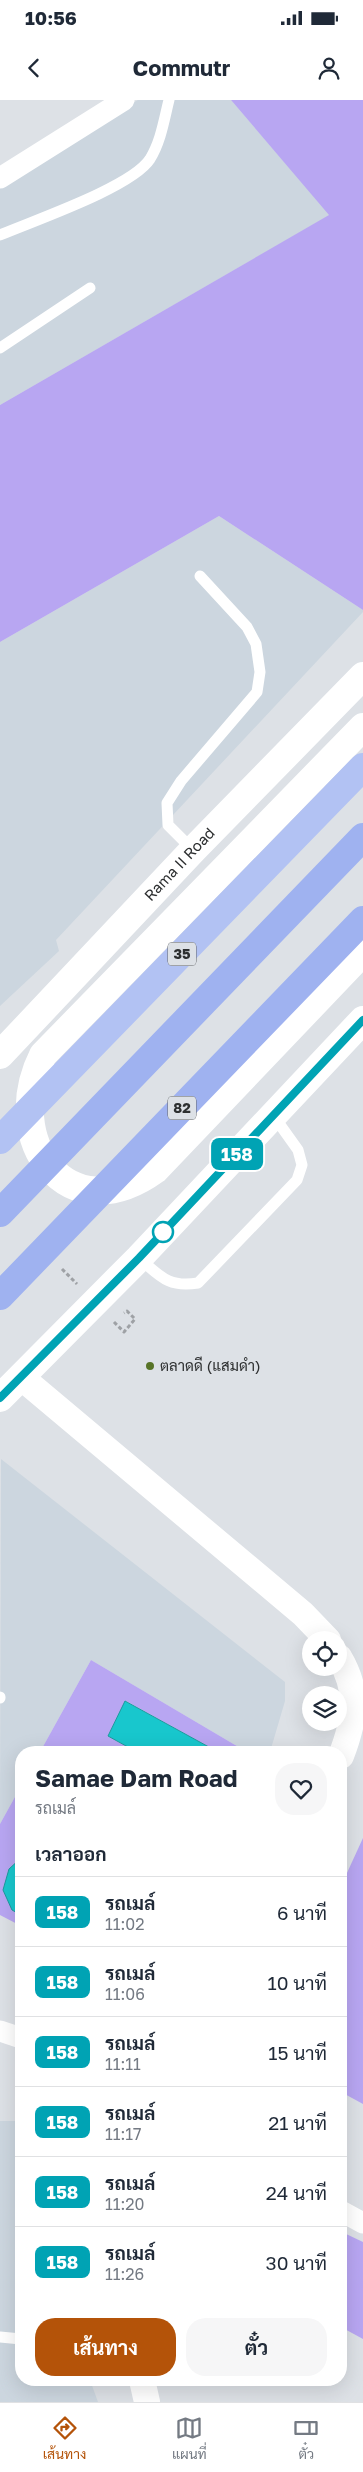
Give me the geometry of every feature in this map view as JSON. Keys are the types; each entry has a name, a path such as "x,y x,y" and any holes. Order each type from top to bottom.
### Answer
{"highway":[{"name":"35","path":"0,1140 363,768"},
{"path":"0,1213 363,838"},
{"path":"0,1282 363,906"},
{"name":"82","path":"0,1296 363,920"}],"main road":[{"name":"Rama II Road","path":"0,1054 193,850 363,676"},
{"path":"363,727 43,1055 31,1071 21,1094 19,1120 26,1145 35,1161 48,1174 64,1185 88,1192 113,1191 137,1183 154,1170 363,952"},
{"path":"0,1398 22,1378 139,1258 363,1020"}],"street":[{"path":"0,178 124,100"},
{"path":"22,1378 303,1614 319,1631"},
{"path":"346,1746 357,1724 354,1707 358,1692 347,1671"},
{"path":"0,2031 15,2036"},
{"path":"347,2214 363,2223"},
{"path":"143,2386 147,2402"}],"lane":[{"path":"0,235 129,179 149,161 158,144 169,100"},
{"path":"0,348 90,288"},
{"path":"193,850 168,825 167,803 181,781 257,692 260,672 256,644 247,627 200,576"},
{"path":"139,1258 167,1282 183,1286 198,1283 297,1180 302,1165 298,1150 273,1115"},
{"path":"0,2336 15,2339"}],"shaded area":[{"path":"138,100 231,100 330,215 0,405 0,177"},
{"path":"231,100 363,100 363,610 219,516 0,642 0,405 329,215"},
{"path":"219,516 363,610 363,612 56,940 59,951 0,1006 0,642"},
{"path":"1,1459 285,1682 285,1701 272,1746 237,1746 91,1660 43,1746 15,1746 15,1797 0,1824"},
{"path":"91,1660 237,1746 207,1746 126,1701 108,1736 126,1746 43,1746"},
{"path":"15,1797 15,1864 9,1869 12,1910 15,1912 15,1923 0,1915 0,1824"},
{"path":"363,1838 363,2104 347,2095 347,1873"},
{"path":"0,2121 15,2121 15,2386 92,2386 98,2402 0,2402"},
{"path":"347,2234 363,2242 363,2339 347,2330"}],"water":[{"path":"125,1701 207,1746 126,1746 108,1736"},
{"path":"15,1864 15,1912 12,1910 3,1890 9,1869"}],"bus line":[{"name":"158","path":"0,1398 22,1378 139,1258 363,1020"}],"place":[{"name":"ตลาดดี (แสมดำ)","path":"150,1366"}]}
